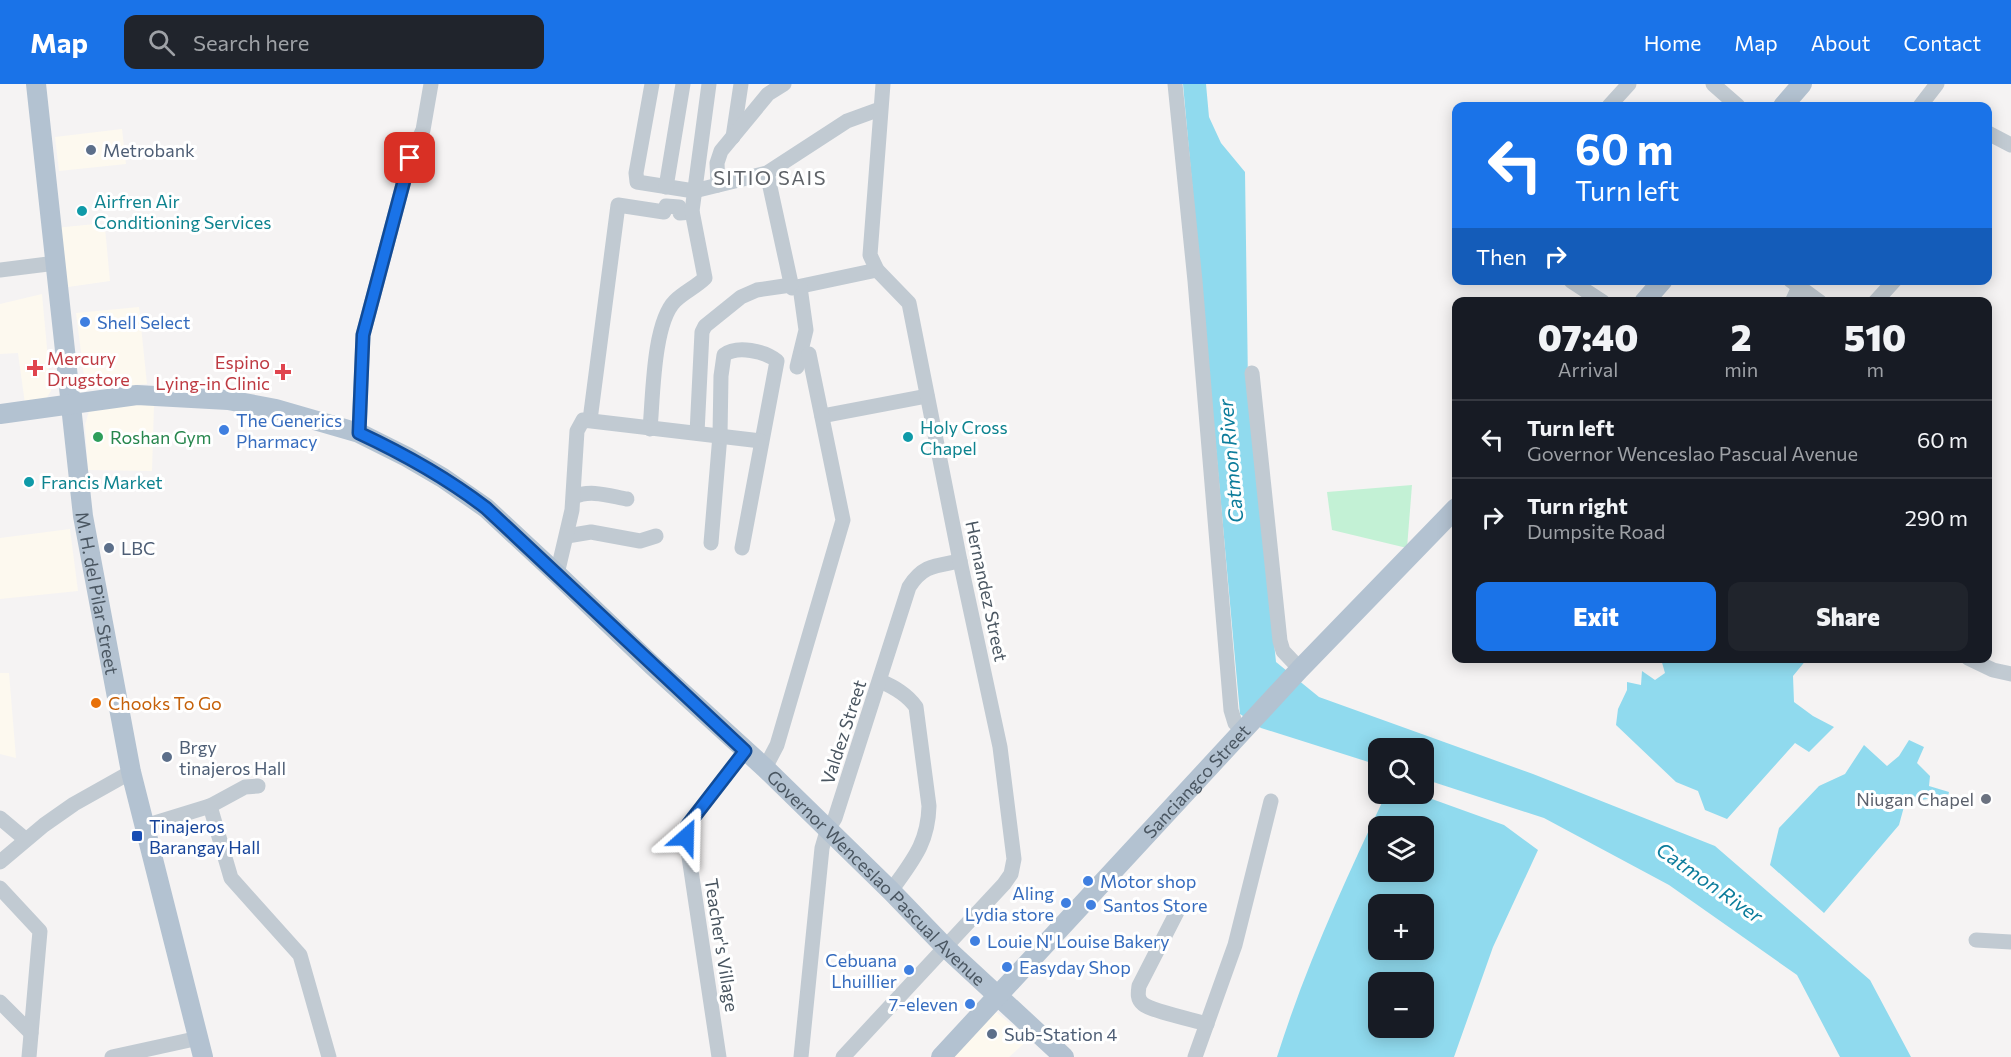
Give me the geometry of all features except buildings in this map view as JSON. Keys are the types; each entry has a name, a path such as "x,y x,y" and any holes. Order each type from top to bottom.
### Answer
{"main road":[{"name":"M. H. del Pilar Street","path":"36,84 83,516 131,772 203,1057"},
{"path":"1786,102 1802,84"},
{"path":"1648,297 1659,285"},
{"name":"Governor Wenceslao Pascual Avenue","path":"0,414 137,395 228,400 276,409 359,433 407,457 465,492 557,574 765,768 946,948 1064,1057"},
{"name":"Sanciangco Street","path":"941,1057 1297,672 1452,512"}],"street":[{"path":"359,433 363,335 410,158 423,130 431,84"},
{"path":"652,84 637,182 694,192 767,173 847,121 880,109"},
{"path":"666,187 683,84"},
{"path":"650,429 662,328 676,300 705,278 692,212 710,84"},
{"path":"733,137 741,84"},
{"path":"718,185 717,163 721,152 768,94 784,84"},
{"path":"697,433 702,332 705,326 741,297 757,290 795,286 877,270 870,255 883,84"},
{"path":"1175,84 1195,281 1231,710 1235,723 1248,726"},
{"path":"1612,102 1629,84"},
{"path":"1713,84 1733,102"},
{"path":"1992,135 2011,145"},
{"path":"767,173 806,330 797,368"},
{"path":"590,420 618,205 664,212 666,206 679,207 680,213 692,212"},
{"path":"0,270 56,263"},
{"name":"Hernandez Street","path":"843,1057 1008,879 1013,870 1014,859 1000,747 960,561 909,303 877,270"},
{"path":"1577,285 1595,297"},
{"path":"1800,285 1814,297"},
{"path":"1880,297 1890,285"},
{"path":"711,543 724,355 731,351 748,350 771,356 777,361 742,548"},
{"path":"765,768 777,744 843,520 809,354"},
{"path":"1252,373 1280,641 1283,651 1297,672"},
{"path":"822,416 927,396"},
{"path":"557,574 574,497 577,431 582,420 761,441"},
{"path":"574,497 581,493 589,493 627,499"},
{"path":"567,536 591,532 640,541 656,536"},
{"name":"Valdez Street","path":"801,1057 822,848 827,831 835,818 909,587 917,575 927,568 960,561"},
{"path":"1978,663 1993,670 2011,674"},
{"path":"880,681 910,698 916,707 929,806 924,839 918,852 891,891"},
{"name":"Teacher's Village","path":"719,1057 686,837 687,826 745,751"},
{"path":"0,862 25,839 69,807 131,772"},
{"path":"145,826 210,806 245,787 258,786"},
{"path":"1194,1057 1234,945 1270,801"},
{"path":"210,806 231,878 300,955 329,1057"},
{"path":"0,818 25,839"},
{"path":"0,888 40,931 29,1057"},
{"path":"1178,910 1139,986 1138,998 1144,1005 1207,1024"},
{"path":"1976,940 2011,942"},
{"path":"0,1002 31,1033"},
{"path":"112,1057 199,1038"}],"shaded area":[{"name":"Metrobank","path":"122,129 126,164 59,171 55,137"},
{"path":"95,224 105,228 110,281 61,288 55,228"},
{"path":"42,294 51,391 46,399 25,404 18,353 0,354 0,304"},
{"path":"139,307 147,384 97,388 88,385 84,376 76,313"},
{"path":"98,405 154,405 152,471 88,470 85,425 89,411"},
{"path":"70,529 78,591 0,599 0,538"},
{"path":"0,673 9,673 16,758 0,754"},
{"path":"996,1012 1029,1039 1009,1057 953,1057"}],"green space":[{"path":"1412,485 1407,548 1332,530 1327,492"}],"water":[{"name":"Catmon River","path":"1183,84 1206,84 1209,117 1221,143 1245,172 1248,384 1276,662 1319,697 1433,738 1368,738 1368,762 1261,728 1240,714"},
{"path":"1662,663 1804,663 1793,676 1794,702 1813,716 1834,727 1809,752 1795,743 1727,819 1705,810 1698,791 1676,782 1616,725 1618,709 1627,690 1627,682 1641,685 1642,671 1655,680 1665,673"},
{"name":"Catmon River","path":"1434,738 1533,774 1715,846 1870,980 1911,1057 1840,1057 1797,975 1669,885 1544,818 1434,782"},
{"path":"1909,740 1924,747 1917,763 1930,776 1929,786 1949,792 1946,804 1933,798 1905,803 1899,825 1824,913 1770,865 1779,828 1819,786 1845,774 1864,745 1887,766 1899,756"},
{"path":"1434,800 1504,825 1538,850 1493,947 1454,1057 1277,1057 1313,956 1368,833 1368,882 1434,882 1434,816 1376,816 1381,804 1434,804"}],"place":[{"name":"Metrobank","path":"91,150"},
{"name":"Airfren Air Conditioning Services","path":"82,211"},
{"name":"Shell Select","path":"85,322"},
{"name":"Mercury Drugstore","path":"35,368"},
{"name":"Espino Lying-in Clinic","path":"283,372"},
{"name":"The Generics Pharmacy","path":"224,430"},
{"name":"Roshan Gym","path":"98,437"},
{"name":"Holy Cross Chapel","path":"908,437"},
{"name":"Francis Market","path":"29,482"},
{"name":"LBC","path":"109,548"},
{"name":"Chooks To Go","path":"96,703"},
{"name":"Brgy tinajeros Hall","path":"167,757"},
{"name":"Niugan Chapel","path":"1986,799"},
{"name":"Tinajeros Barangay Hall","path":"137,836"},
{"name":"Motor shop","path":"1088,881"},
{"name":"Aling Lydia store","path":"1066,903"},
{"name":"Santos Store","path":"1091,905"},
{"name":"Louie N' Louise Bakery","path":"975,941"},
{"name":"Easyday Shop","path":"1007,967"},
{"name":"Cebuana Lhuillier","path":"909,970"},
{"name":"7-eleven","path":"970,1004"},
{"name":"Sub-Station 4","path":"992,1034"}],"district":[{"name":"SITIO SAIS","path":"770,177"}],"route":[{"path":"410,158 363,335 359,433 443,478 486,508 745,751 693,817 687,826 686,837"}]}
